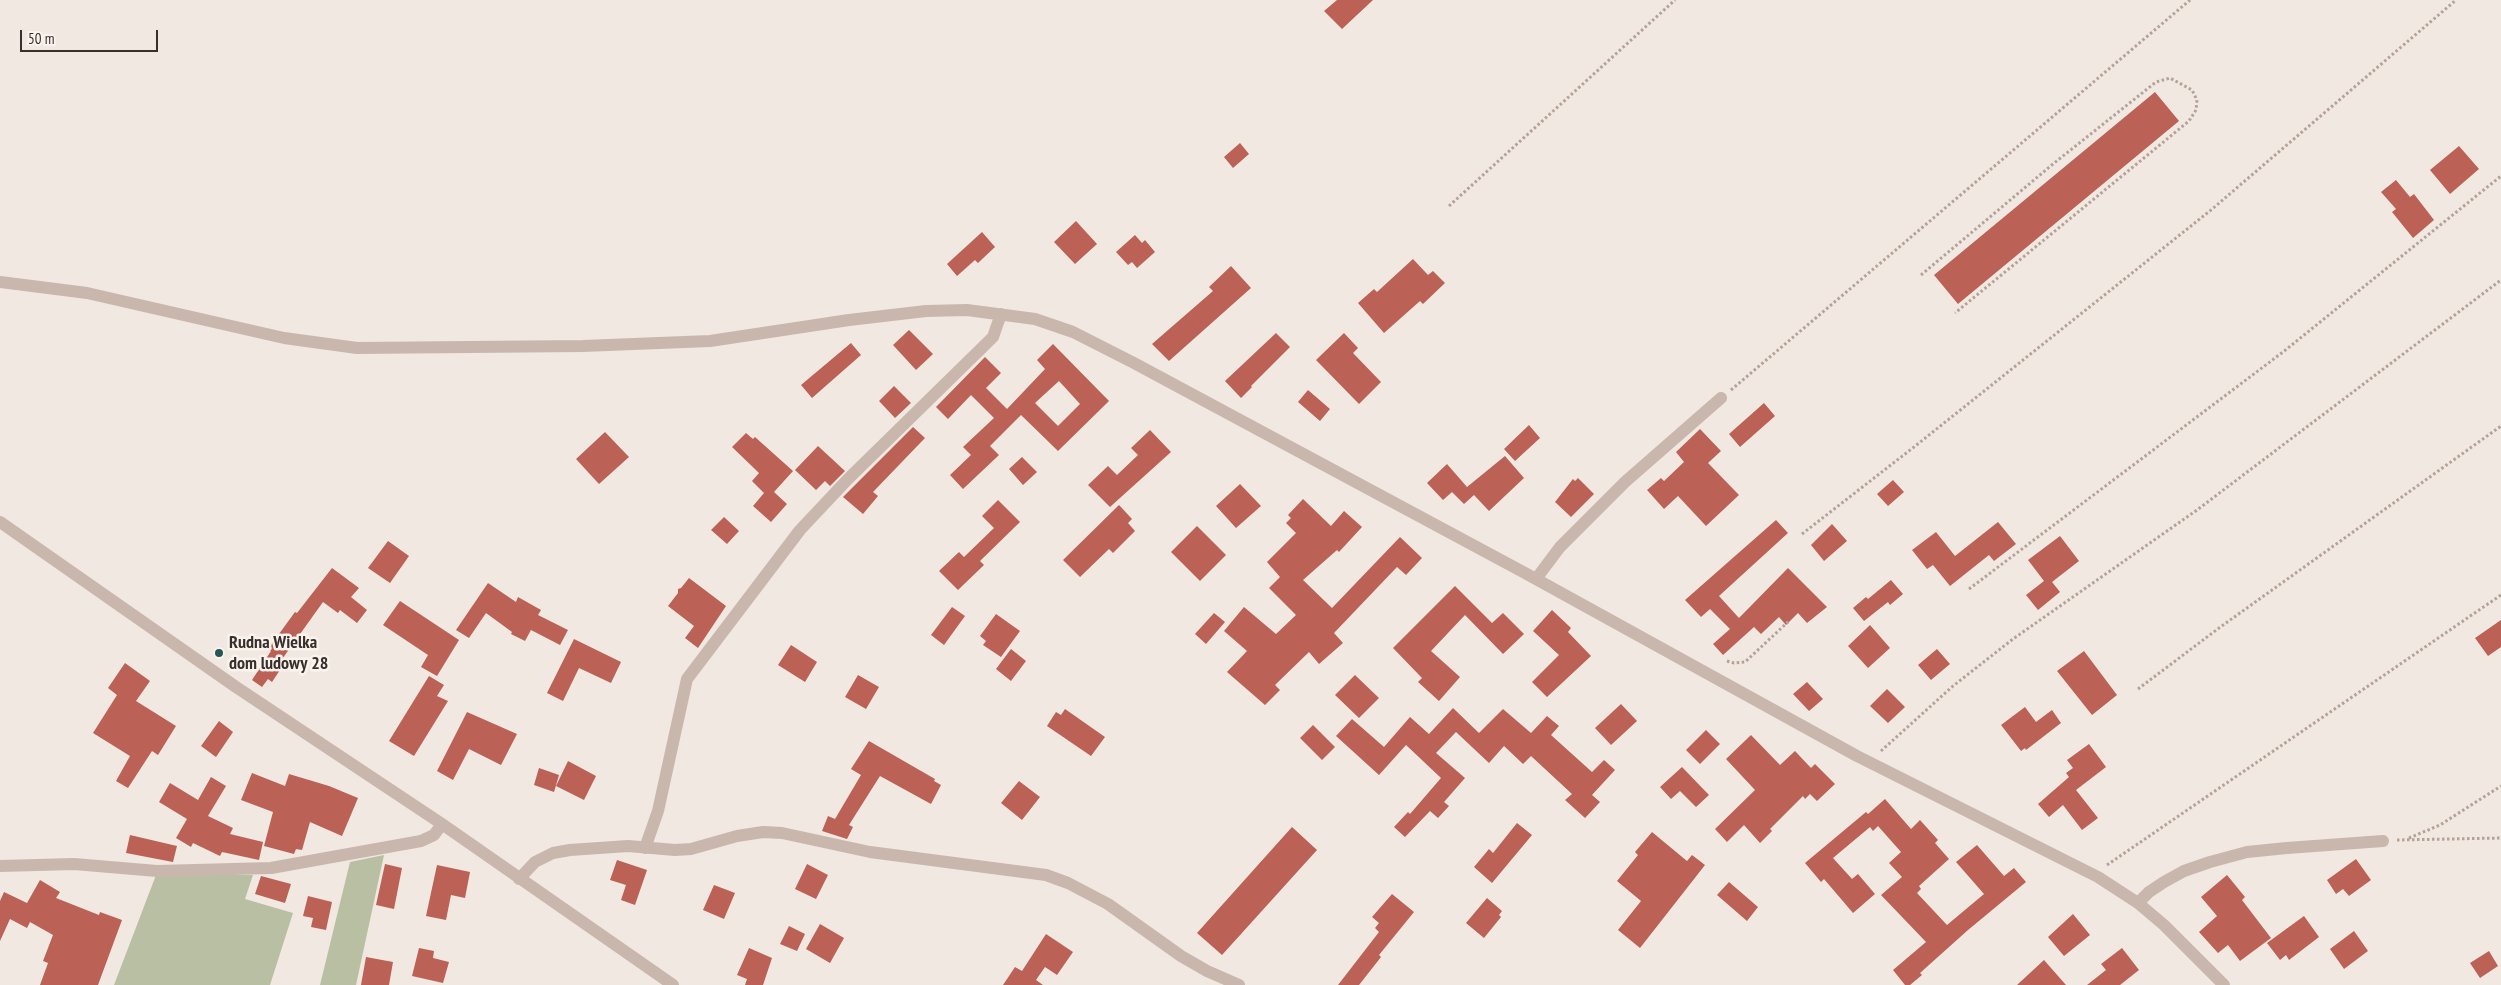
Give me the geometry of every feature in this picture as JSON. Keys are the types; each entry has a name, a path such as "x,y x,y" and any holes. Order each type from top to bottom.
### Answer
{"street":[{"path":"0,282 87,293 284,338 357,348 543,347 710,342 891,314 967,310 1035,319 1073,332 1536,579 1872,764 2098,877 2138,903 2164,925 2224,985"},
{"path":"645,848 658,811 686,679 800,530 848,479 993,337 1002,314"},
{"path":"1536,579 1560,547 1625,482 1720,398"},
{"path":"0,522 236,687 442,824 673,985"},
{"path":"0,866 74,864 157,871 271,868 421,841 434,835 442,824"},
{"path":"520,879 529,866 553,853 570,850 628,846 691,849 737,836 763,832 782,833 870,852 1046,875 1068,883 1102,900 1187,960 1221,979 1238,985"},
{"path":"2138,903 2149,892 2184,871 2247,852 2383,842"}],"path":[{"path":"1449,206 1675,0"},
{"path":"1720,398 2190,0"},
{"path":"1802,534 2211,210 2456,0"},
{"path":"1921,275 2053,164 2156,82 2170,78 2192,90 2197,100 2196,110 2189,121 1955,313"},
{"path":"1969,589 2283,352 2501,176"},
{"path":"1872,764 1882,750 1953,686 2013,639 2197,510 2501,280"},
{"path":"2138,689 2219,628 2501,426"},
{"path":"2098,877 2108,863 2140,840 2501,595"},
{"path":"1727,661 1745,662 1789,622"},
{"path":"2404,840 2440,825 2501,786"},
{"path":"2383,842 2501,838"}],"green space":[{"path":"384,855 356,985 320,985 350,862"},
{"path":"156,875 253,875 245,899 293,913 270,985 114,985"}],"building":[{"path":"1337,0 1373,0 1342,29 1324,11"},
{"path":"2155,92 2179,121 1958,304 1934,275"},
{"path":"1240,143 1249,154 1233,168 1224,157"},
{"path":"2459,146 2479,169 2450,194 2430,170"},
{"path":"2396,180 2410,197 2414,194 2434,220 2413,238 2392,212 2396,209 2381,192"},
{"path":"1076,221 1097,244 1075,264 1054,242"},
{"path":"982,232 995,247 978,263 975,260 957,276 947,264"},
{"path":"1135,235 1142,243 1145,240 1155,252 1137,268 1132,262 1128,265 1116,252"},
{"path":"1413,259 1428,275 1433,271 1445,283 1423,304 1420,301 1384,333 1358,303 1374,289 1377,292"},
{"path":"1231,266 1251,288 1169,361 1152,344 1213,291 1209,287"},
{"path":"909,330 933,354 916,370 893,345"},
{"path":"1276,333 1290,347 1241,398 1225,381"},
{"path":"1344,333 1358,348 1353,353 1381,382 1359,404 1316,360"},
{"path":"851,343 861,355 812,398 801,385"},
{"path":"1053,344 1109,401 1058,451 1021,415 990,446 999,455 963,489 950,475 971,455 963,447 994,418 971,395 948,419 936,407 985,357 1001,373 986,388 1007,409 1045,369 1037,360","holes":["1059,381 1080,404 1058,426 1035,403"]},
{"path":"894,386 911,403 895,418 879,401"},
{"path":"1308,390 1330,409 1320,421 1298,402"},
{"path":"1764,403 1775,416 1740,447 1729,434"},
{"path":"1529,425 1540,438 1515,461 1504,449"},
{"path":"913,427 925,438 873,492 878,496 863,514 843,497"},
{"path":"1700,429 1721,451 1708,463 1739,495 1706,526 1678,496 1664,509 1647,490 1661,478 1664,481 1684,462 1676,452"},
{"path":"1150,430 1171,452 1110,507 1088,485 1108,466 1117,475 1138,455 1131,448"},
{"path":"605,432 629,457 599,484 576,459"},
{"path":"746,433 753,439 755,437 793,471 774,492 787,504 771,522 753,506 764,493 752,481 759,473 732,447"},
{"path":"818,446 845,471 830,486 825,481 816,490 795,470"},
{"path":"1505,456 1524,478 1489,511 1474,495 1464,504 1452,492 1443,500 1427,483 1447,464 1467,487"},
{"path":"1022,457 1037,472 1023,485 1009,469"},
{"path":"1578,478 1594,494 1571,517 1555,502 1573,479 1575,481"},
{"path":"1893,480 1904,492 1888,506 1877,494"},
{"path":"1240,484 1261,506 1236,528 1216,506"},
{"path":"1303,499 1331,526 1344,511 1362,527 1339,552 1337,550 1303,580 1332,608 1400,537 1422,558 1406,575 1397,567 1334,633 1343,643 1319,664 1309,652 1275,685 1280,690 1265,705 1227,672 1247,651 1224,631 1244,607 1276,634 1296,615 1269,588 1280,577 1267,562 1296,533 1286,523 1291,518 1288,515"},
{"path":"998,500 1020,522 980,561 984,565 958,590 939,571 959,552 964,557 994,528 982,516"},
{"path":"1119,505 1132,519 1128,523 1135,531 1113,553 1109,549 1080,577 1063,560"},
{"path":"724,517 739,531 727,544 711,530"},
{"path":"1776,520 1788,533 1719,596 1739,618 1788,568 1827,607 1807,623 1798,613 1786,625 1779,617 1761,634 1754,627 1723,655 1713,644 1730,629 1710,609 1701,617 1685,600"},
{"path":"1998,522 2016,544 1994,561 1989,555 1950,586 1933,565 1927,569 1912,550 1936,532 1955,556"},
{"path":"1832,524 1847,541 1824,561 1811,545"},
{"path":"1197,526 1226,555 1200,581 1171,552"},
{"path":"2060,536 2079,561 2052,582 2060,592 2038,610 2026,595 2044,581 2028,560"},
{"path":"388,541 409,556 390,583 368,568"},
{"path":"332,568 359,588 351,597 367,610 357,623 340,610 338,613 323,602 280,662 284,664 272,682 268,679 262,687 252,680 271,651 268,649 295,612 297,613"},
{"path":"689,578 726,606 698,648 685,638 694,626 668,606 678,593 678,589"},
{"path":"1891,580 1903,594 1890,605 1888,602 1864,621 1853,608 1866,597 1868,599"},
{"path":"488,583 516,602 518,597 541,610 538,615 568,630 560,645 531,630 525,641 511,634 512,632 486,613 469,638 456,630"},
{"path":"1455,586 1492,623 1503,613 1524,634 1503,654 1465,615 1431,651 1460,677 1439,701 1418,682 1422,678 1393,648"},
{"path":"400,601 459,640 437,676 421,667 428,655 383,625"},
{"path":"952,607 965,616 944,645 931,635"},
{"path":"1552,610 1571,628 1568,632 1591,656 1547,697 1532,682 1559,655 1533,631"},
{"path":"1214,613 1225,622 1206,644 1195,634"},
{"path":"996,614 1020,631 1001,657 983,645 986,641 980,636"},
{"path":"2501,620 2501,647 2488,656 2475,638"},
{"path":"1870,625 1890,648 1868,668 1848,646"},
{"path":"574,639 621,662 611,683 579,668 563,701 547,693"},
{"path":"791,645 817,662 805,682 778,665"},
{"path":"1011,649 1026,661 1011,681 996,669"},
{"path":"1937,649 1950,664 1931,680 1918,665"},
{"path":"2084,651 2117,695 2092,715 2057,671"},
{"path":"125,663 150,681 136,701 176,726 158,755 152,751 128,788 116,781 130,756 93,733 117,695 108,688"},
{"path":"858,675 879,687 866,709 845,697"},
{"path":"1355,675 1379,698 1359,718 1335,695"},
{"path":"429,676 444,685 437,696 448,701 414,756 389,741"},
{"path":"1807,682 1823,699 1809,711 1793,694"},
{"path":"1887,689 1905,707 1888,723 1870,706"},
{"path":"1621,704 1637,721 1611,745 1595,728"},
{"path":"2025,707 2036,722 2052,710 2061,723 2026,750 2025,748 2021,751 2001,725"},
{"path":"1453,708 1479,733 1503,709 1531,733 1547,716 1559,726 1551,735 1592,772 1604,760 1615,770 1592,795 1600,802 1585,818 1565,800 1572,794 1531,756 1523,764 1504,746 1489,763 1456,732 1436,753 1465,778 1444,802 1449,806 1438,818 1430,811 1405,837 1394,827 1408,812 1410,814 1441,778 1406,745 1379,775 1336,736 1352,719 1384,747 1410,717 1429,734"},
{"path":"1065,709 1105,737 1091,756 1047,726 1056,712 1061,715"},
{"path":"467,712 517,734 501,765 469,749 453,780 437,771"},
{"path":"219,721 233,732 216,757 201,746"},
{"path":"1313,725 1335,747 1322,760 1300,738"},
{"path":"1706,730 1720,744 1700,764 1686,750"},
{"path":"1751,735 1780,765 1795,751 1811,768 1815,764 1835,784 1817,801 1810,794 1805,799 1803,796 1770,829 1772,831 1760,843 1744,825 1727,842 1715,829 1755,790 1726,759"},
{"path":"869,741 935,779 934,781 941,785 931,804 880,776 849,825 853,827 847,839 822,831 828,816 835,819 861,775 851,769"},
{"path":"2089,744 2106,767 2076,790 2098,818 2082,830 2063,805 2049,817 2038,804 2069,777 2066,773 2073,768 2067,760"},
{"path":"568,761 596,776 584,800 556,786"},
{"path":"1682,767 1709,795 1696,807 1680,791 1671,799 1660,787"},
{"path":"539,768 559,775 554,792 534,785"},
{"path":"252,773 285,786 289,774 329,786 358,798 342,836 310,822 302,850 296,849 294,854 264,846 273,812 241,800"},
{"path":"211,777 226,786 208,816 233,828 230,834 263,842 259,860 222,852 220,856 193,843 191,847 176,838 187,819 159,802 170,783 198,800"},
{"path":"1019,781 1040,797 1022,820 1001,803"},
{"path":"1885,799 1911,829 1920,820 1938,840 1935,843 1949,859 1919,886 1921,889 1917,893 1947,925 1984,894 1956,862 1977,845 2004,876 2014,868 2026,882 1968,930 1920,973 1922,975 1910,985 1905,985 1893,970 1926,942 1881,895 1902,877 1889,863 1901,852 1878,826 1873,831 1870,827 1833,858 1852,879 1858,874 1875,894 1853,913 1824,879 1821,882 1805,863 1866,812 1868,814"},
{"path":"1517,823 1532,835 1492,883 1474,867 1489,849 1493,853"},
{"path":"1292,827 1317,850 1222,955 1197,933"},
{"path":"1652,832 1687,861 1692,855 1705,865 1640,948 1618,930 1641,901 1617,881 1638,855 1635,852"},
{"path":"130,835 177,846 173,862 126,853"},
{"path":"2356,859 2371,880 2349,896 2343,889 2336,894 2327,880"},
{"path":"617,860 647,870 635,905 621,900 626,885 610,880"},
{"path":"385,864 402,868 394,909 376,905"},
{"path":"807,864 828,875 816,899 795,889"},
{"path":"437,865 470,872 465,898 451,895 446,920 426,916"},
{"path":"2227,875 2245,897 2242,900 2271,938 2240,961 2228,945 2218,953 2199,932 2217,916 2201,897"},
{"path":"261,876 291,884 285,903 255,894"},
{"path":"40,880 60,892 56,898 99,915 100,912 122,920 98,985 40,985 48,963 43,961 53,935 30,922 27,928 10,919 0,941 0,901 4,892 27,903"},
{"path":"1729,882 1758,907 1747,921 1717,895"},
{"path":"714,885 735,893 724,919 703,910"},
{"path":"1392,894 1414,912 1379,955 1381,957 1359,985 1338,985 1379,932 1375,928 1379,923 1372,917"},
{"path":"308,896 332,902 326,930 311,927 313,918 303,916"},
{"path":"1487,898 1502,911 1499,915 1501,917 1484,938 1466,923"},
{"path":"2073,914 2090,935 2064,956 2048,937"},
{"path":"2304,916 2319,937 2289,960 2286,955 2280,960 2267,943"},
{"path":"820,924 844,938 830,963 806,949"},
{"path":"789,926 805,934 797,951 780,944"},
{"path":"2354,931 2368,951 2344,969 2330,949"},
{"path":"1046,934 1073,952 1057,975 1045,967 1036,980 1043,985 1003,985 1015,967 1022,971"},
{"path":"419,948 434,951 433,958 449,962 443,983 412,976"},
{"path":"749,948 772,958 763,985 745,985 747,979 737,975"},
{"path":"2122,948 2139,970 2120,985 2087,985 2106,970 2101,964"},
{"path":"2489,951 2498,966 2480,978 2470,963"},
{"path":"366,957 393,962 389,985 361,985"},
{"path":"2044,960 2066,985 2017,985"}],"place":[{"name":"Rudna Wielka dom ludowy 28","path":"219,653"}]}
